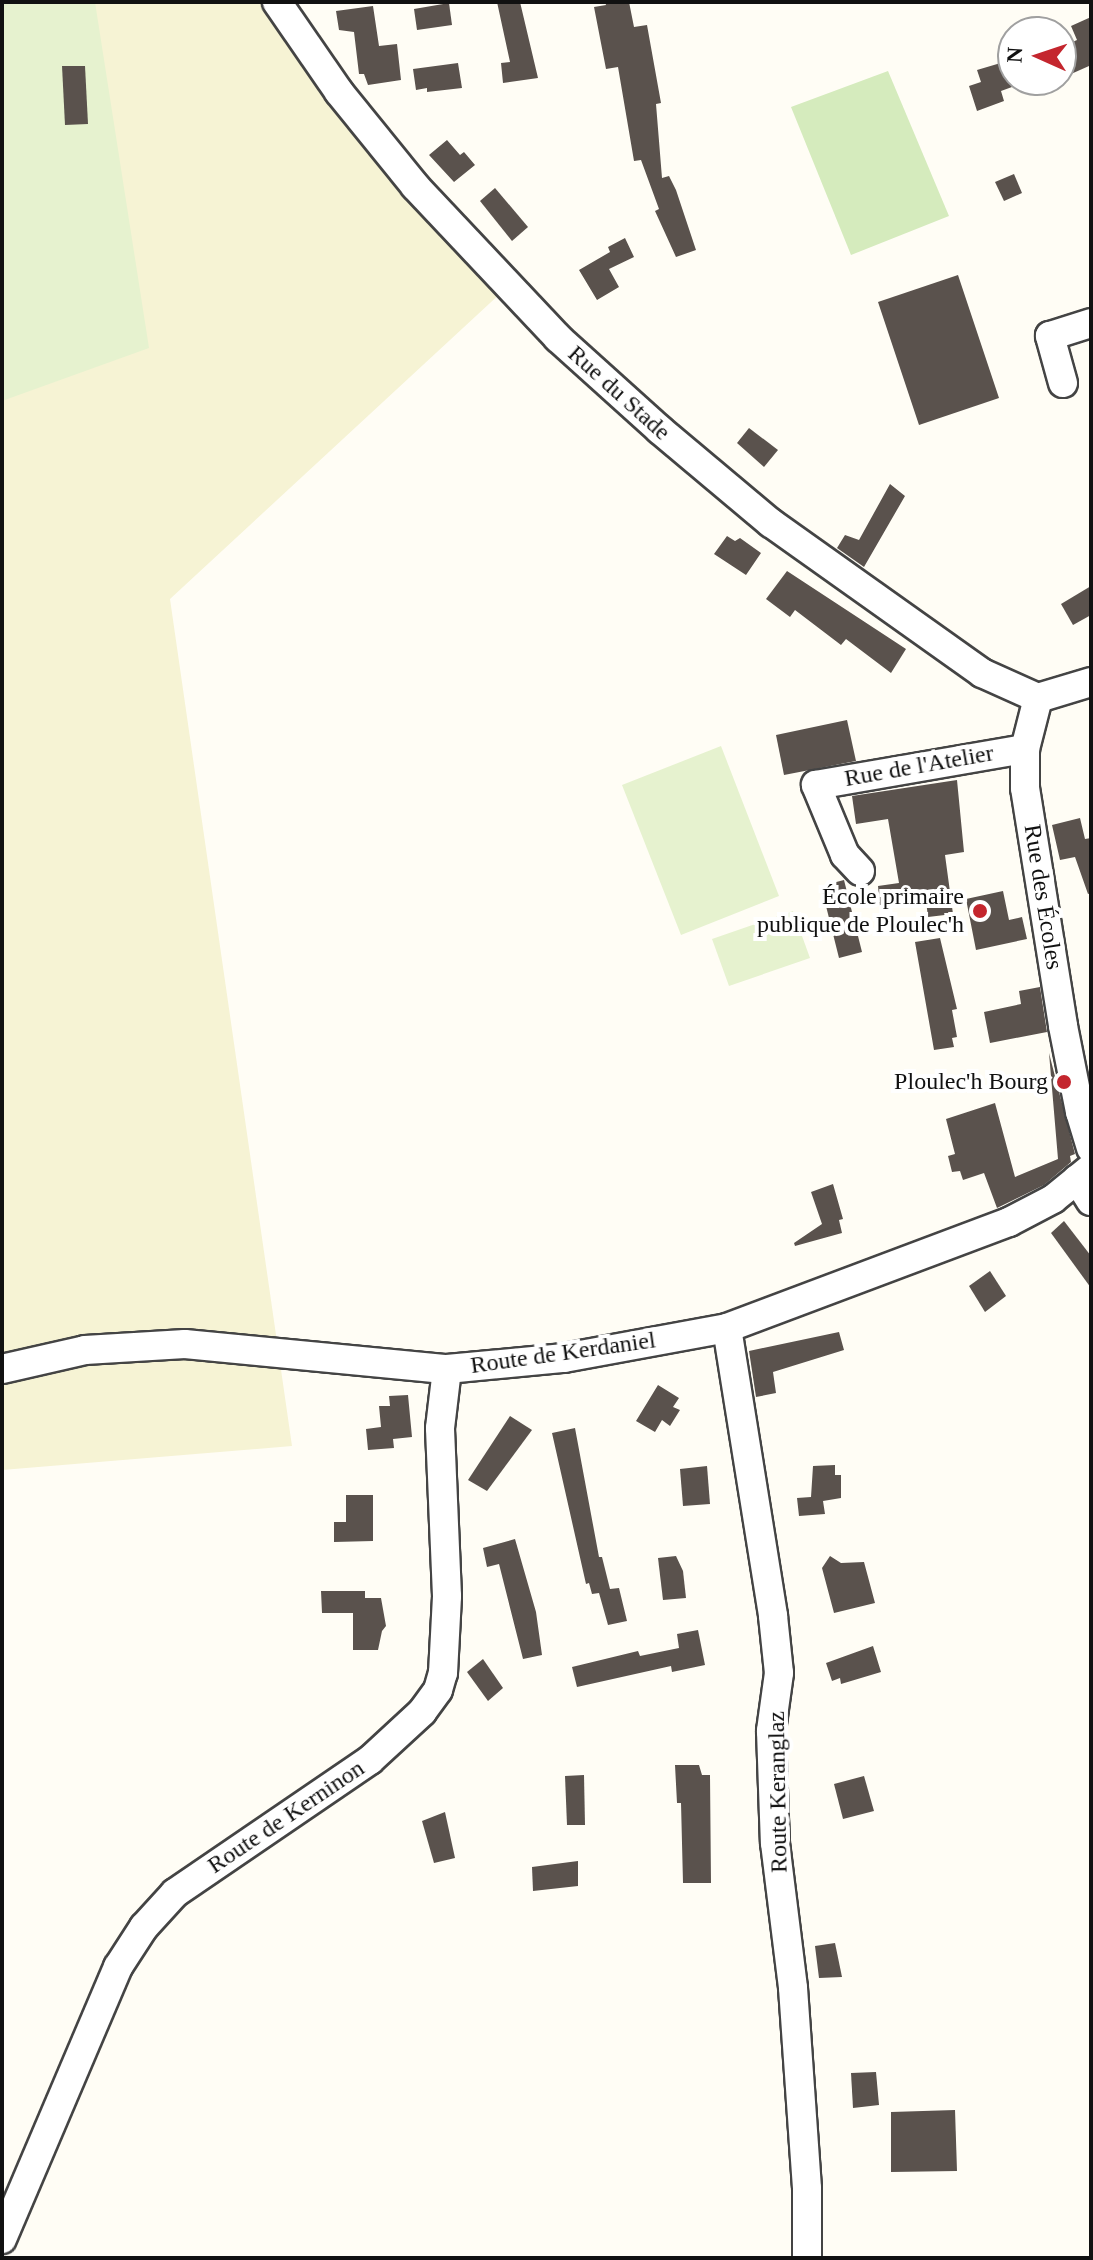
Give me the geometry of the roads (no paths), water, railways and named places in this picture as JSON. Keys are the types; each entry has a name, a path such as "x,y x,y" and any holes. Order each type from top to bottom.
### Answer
{"street":[{"name":"Rue du Stade","path":"277,2 339,92 415,186 558,338 660,430 771,523 954,650 982,673 1038,698"},
{"path":"1063,383 1050,336 1091,323"},
{"path":"1038,698 1091,682"},
{"name":"Rue des Écoles","path":"1038,698 1025,749 1025,788 1080,1112 1091,1148"},
{"name":"Rue de l'Atelier","path":"860,871 845,855 816,785 1025,749"},
{"name":"Route de Kerdaniel","path":"2,1369 85,1350 185,1344 447,1369 564,1358 727,1328 1009,1222 1086,1182"},
{"name":"Route Keranglaz","path":"727,1328 773,1616 779,1673 771,1731 775,1843 793,1988 807,2189 807,2258"},
{"name":"Route de Kerninon","path":"2,2239 118,1967 144,1927 175,1893 370,1760 422,1712 438,1690 443,1673 447,1596 440,1428 447,1369"}],"place":[{"name":"École primaire publique de Ploulec'h","path":"980,911"},
{"name":"Ploulec'h Bourg","path":"1064,1082"}]}
